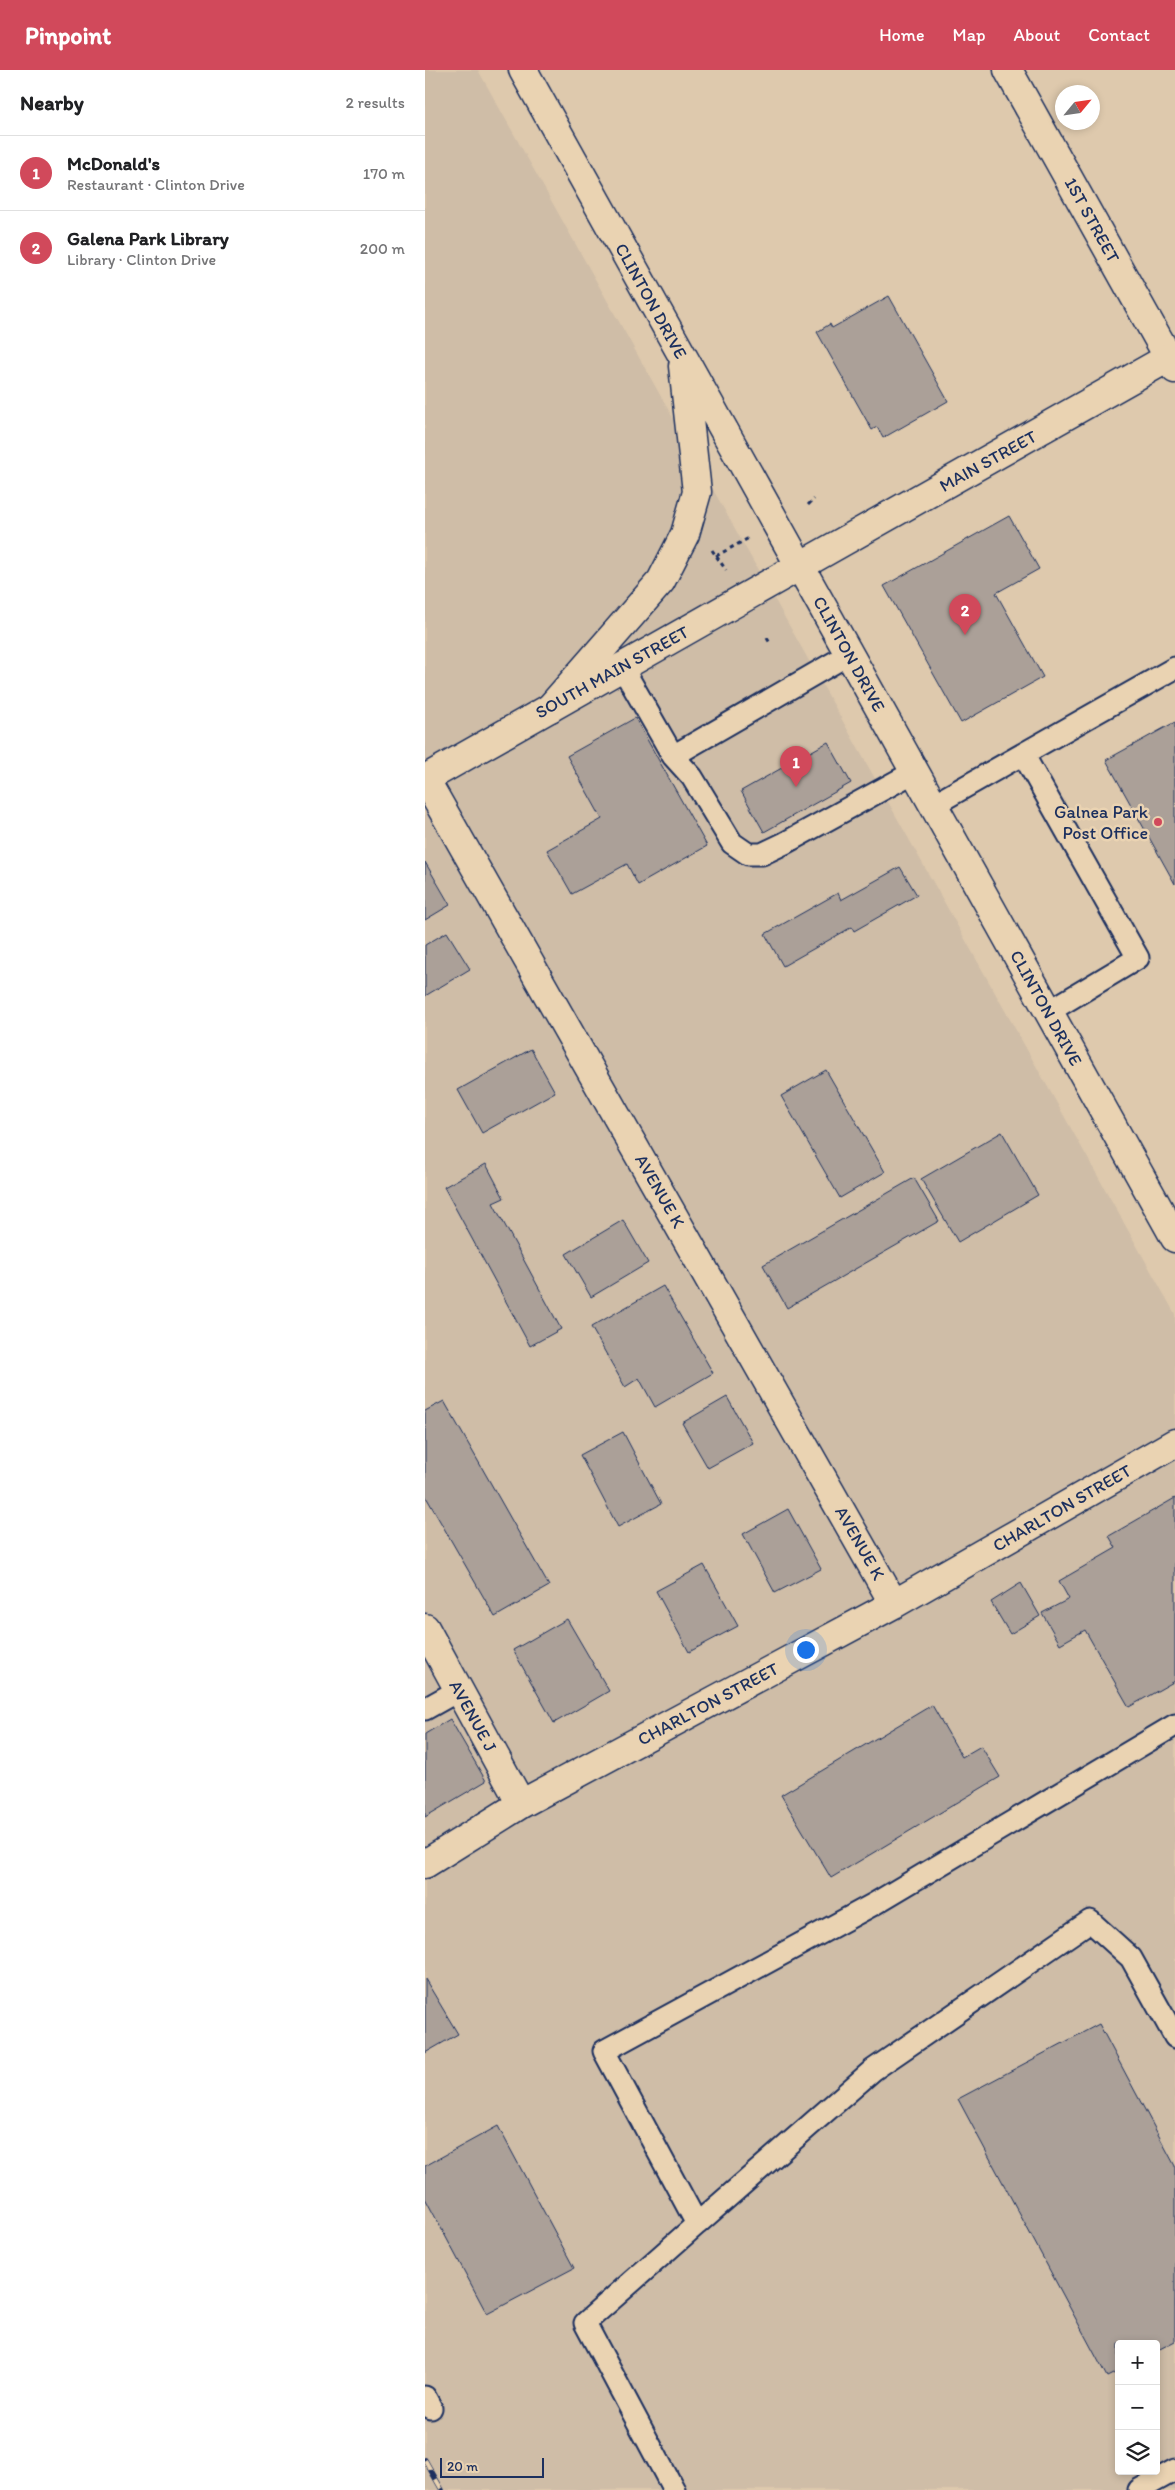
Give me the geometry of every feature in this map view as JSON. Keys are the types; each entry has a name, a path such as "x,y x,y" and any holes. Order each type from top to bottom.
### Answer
{"street":[{"name":"CLINTON DRIVE","path":"523,70 1175,1238"},
{"name":"1ST STREET","path":"1008,70 1173,360"},
{"path":"550,708 661,580 685,534 697,492 682,355"},
{"name":"MAIN STREET","path":"799,566 1173,360"},
{"name":"SOUTH MAIN STREET","path":"425,779 799,566"},
{"name":"AVENUE K","path":"425,779 894,1604"},
{"name":"CHARLTON STREET","path":"425,1864 521,1804 894,1604 1175,1443"},
{"name":"AVENUE J","path":"425,1628 521,1804"}],"lane":[{"path":"673,756 849,654"},
{"path":"621,667 673,756 692,777 733,843 749,854 762,854 785,843 914,772"},
{"path":"933,805 1175,668"},
{"path":"1023,754 1138,958 1048,1012"},
{"path":"425,1709 459,1690"},
{"path":"697,2224 603,2051 874,1904 1175,1725"},
{"path":"674,2490 585,2323 873,2070 1090,1921 1131,1958 1175,2037"},
{"path":"1139,2490 1175,2470"}],"path":[{"path":"808,505 814,499"},
{"path":"716,556 749,538"},
{"path":"711,549 726,570"},
{"path":"767,638 770,642"}],"shaded area":[{"path":"425,70 478,70 1175,1314 1175,2490 425,2490"}],"building":[{"path":"889,296 948,401 883,438 877,427 872,430 817,332 830,324 832,328"},
{"path":"1009,516 1039,569 996,593 1043,677 961,723 884,586"},
{"path":"635,718 707,846 638,885 627,864 572,894 547,850 602,819 567,756"},
{"name":"Galnea Park Post Office","path":"1175,722 1175,884 1106,760"},
{"path":"828,742 851,783 764,832 741,791"},
{"path":"425,862 450,905 425,920"},
{"path":"900,867 917,895 854,931 852,927 783,966 765,934 838,893 841,900"},
{"path":"447,932 470,969 425,996 425,945"},
{"path":"531,1049 555,1092 482,1133 458,1090"},
{"path":"826,1070 885,1172 840,1198 781,1096"},
{"path":"1002,1132 1038,1195 958,1242 921,1179"},
{"path":"486,1164 504,1198 493,1203 561,1329 530,1346 444,1187"},
{"path":"914,1178 939,1221 787,1308 763,1265"},
{"path":"623,1220 648,1263 591,1297 566,1254"},
{"path":"663,1286 713,1373 655,1407 639,1378 625,1387 591,1327"},
{"path":"727,1397 753,1443 708,1468 682,1423"},
{"path":"444,1401 549,1586 495,1617 425,1495 425,1411"},
{"path":"623,1432 661,1504 618,1527 580,1455"},
{"path":"1175,1498 1175,1681 1129,1707 1085,1630 1060,1644 1042,1613 1069,1599 1059,1581 1116,1548 1109,1536"},
{"path":"788,1509 821,1569 775,1593 743,1534"},
{"path":"704,1565 738,1626 689,1652 656,1591"},
{"path":"1021,1583 1040,1616 1010,1634 991,1602"},
{"path":"567,1619 609,1691 554,1723 513,1650"},
{"path":"932,1705 962,1757 981,1746 1000,1777 831,1878 781,1795"},
{"path":"450,1719 486,1781 425,1817 425,1734"},
{"path":"425,1979 458,2034 425,2053"},
{"path":"1099,2024 1175,2166 1175,2341 1160,2349 1160,2340 1115,2340 1115,2373 1107,2377 958,2099"},
{"path":"498,2126 574,2268 487,2314 425,2198 425,2166"}],"railway":[{"path":"425,2460 442,2490"}],"place":[{"name":"Galena Park Library","path":"965,635"},
{"name":"McDonald's","path":"796,787"},
{"name":"Galnea Park Post Office","path":"1158,822"}]}
